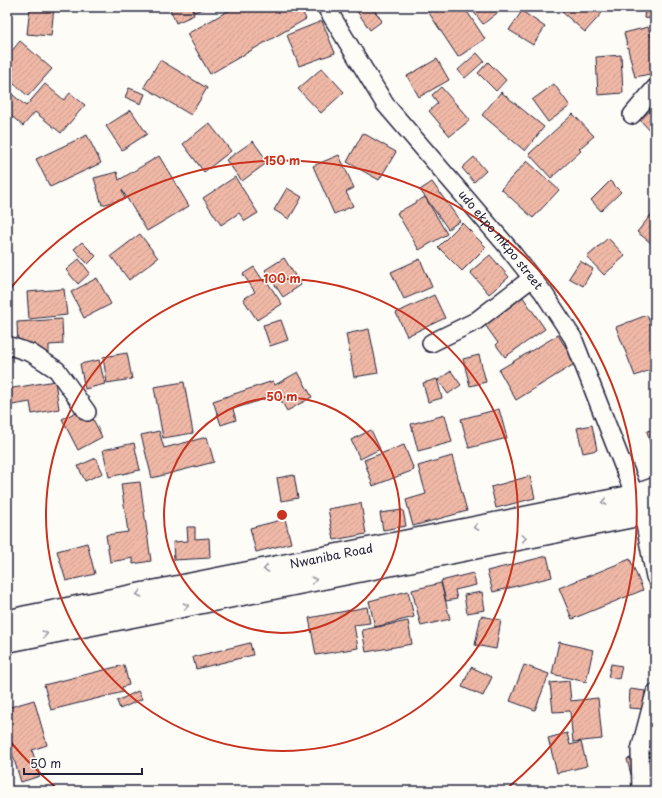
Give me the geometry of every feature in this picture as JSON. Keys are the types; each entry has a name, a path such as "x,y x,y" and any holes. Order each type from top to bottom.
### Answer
{"main road":[{"name":"Nwaniba Road","path":"7,622 27,616 647,502"},
{"path":"7,642 647,502"}],"street":[{"name":"udo ekpo mkpo street","path":"326,7 385,104 506,245 543,292 573,338 647,502 655,577"},
{"path":"632,115 655,88"},
{"path":"430,343 476,321 532,278"},
{"path":"7,345 31,353 57,370 86,412"},
{"path":"641,791 640,750 655,693"}],"building":[{"path":"30,7 54,7 51,36 27,34"},
{"path":"54,7 81,7 80,10"},
{"path":"169,7 191,7 194,15 176,23"},
{"path":"192,7 209,7 194,12"},
{"path":"235,7 300,7 306,19 210,74 187,34"},
{"path":"354,7 372,7 382,21 370,30"},
{"path":"425,7 464,7 485,39 458,57"},
{"path":"470,7 505,7 483,24"},
{"path":"566,7 595,7 602,13 585,32 562,12"},
{"path":"645,7 655,7 655,19 644,18"},
{"path":"522,11 545,27 533,45 509,30"},
{"path":"322,21 335,53 299,66 287,35"},
{"path":"648,27 651,37 655,36 655,73 635,77 624,33"},
{"path":"20,41 52,69 28,96 7,78 7,57"},
{"path":"477,53 484,61 465,78 458,70"},
{"path":"621,55 623,93 598,95 596,57"},
{"path":"437,59 449,80 419,97 407,76"},
{"path":"160,60 207,88 191,115 144,87"},
{"path":"488,62 506,80 496,91 478,73"},
{"path":"322,68 344,92 321,113 298,89"},
{"path":"45,84 64,100 70,93 85,105 61,133 35,112 23,126 7,112 7,90 26,106"},
{"path":"554,84 570,106 548,122 532,100"},
{"path":"441,87 470,120 450,136 429,111 438,103 432,95"},
{"path":"129,88 145,94 141,104 125,97"},
{"path":"501,92 544,127 525,151 482,115"},
{"path":"655,106 655,136 640,120"},
{"path":"131,110 147,134 122,150 106,126"},
{"path":"573,114 594,136 579,149 581,151 551,178 529,154"},
{"path":"209,123 231,151 204,172 183,144"},
{"path":"363,133 396,152 379,180 347,162"},
{"path":"87,135 101,163 50,187 36,159"},
{"path":"253,141 268,162 242,181 226,160"},
{"path":"339,155 354,188 346,192 353,206 334,214 313,166"},
{"path":"159,156 189,206 147,231 122,190 125,199 102,205 94,178 117,172 119,180"},
{"path":"474,157 486,171 474,182 462,168"},
{"path":"527,161 559,190 533,218 501,189"},
{"path":"235,177 258,213 245,221 239,213 221,225 203,198"},
{"path":"610,181 621,192 601,211 591,200"},
{"path":"432,182 460,221 448,229 420,190"},
{"path":"287,188 302,197 289,219 274,210"},
{"path":"425,197 447,234 419,250 397,213"},
{"path":"655,210 655,246 637,232"},
{"path":"462,223 486,247 462,271 438,247"},
{"path":"140,234 158,258 129,280 111,256"},
{"path":"608,238 625,256 604,275 587,257"},
{"path":"82,242 96,256 88,264 74,249"},
{"path":"490,255 509,277 489,294 470,272"},
{"path":"284,258 301,285 283,297 265,270"},
{"path":"79,259 90,273 78,284 66,270"},
{"path":"420,259 432,287 404,299 391,272"},
{"path":"580,261 593,269 583,286 569,278"},
{"path":"254,267 264,282 266,280 282,304 257,320 243,299 255,292 243,274"},
{"path":"97,278 111,304 84,318 71,292"},
{"path":"64,289 67,315 29,319 27,292"},
{"path":"434,295 445,318 407,336 396,313"},
{"path":"522,296 545,329 505,357 496,345 498,343 483,322"},
{"path":"647,315 655,337 655,368 635,376 616,327"},
{"path":"62,319 63,344 49,345 49,358 18,347 17,322"},
{"path":"281,320 288,340 270,346 263,325"},
{"path":"369,329 378,373 354,377 346,334"},
{"path":"558,335 576,363 516,400 499,370"},
{"path":"127,353 132,379 107,383 103,357"},
{"path":"479,355 486,382 470,386 463,359"},
{"path":"99,360 105,384 85,389 80,364"},
{"path":"451,371 461,385 448,394 438,380"},
{"path":"298,372 312,397 287,411 277,394 233,409 236,420 221,425 213,401 273,381 275,385"},
{"path":"437,379 442,398 428,402 423,383"},
{"path":"55,381 59,409 32,414 30,402 7,406 7,389"},
{"path":"184,382 193,433 163,438 154,387"},
{"path":"87,407 102,437 78,450 62,419"},
{"path":"499,409 507,438 469,448 461,419"},
{"path":"445,415 452,442 418,451 411,424"},
{"path":"592,425 597,450 583,453 577,428"},
{"path":"655,429 655,458 654,458 647,431"},
{"path":"371,430 380,449 360,459 351,440"},
{"path":"159,431 164,448 207,437 214,462 152,478 141,435"},
{"path":"134,443 140,470 109,477 103,450"},
{"path":"404,445 414,470 373,486 364,460"},
{"path":"452,456 467,511 413,526 406,500 426,494 418,466"},
{"path":"96,458 103,473 85,481 78,466"},
{"path":"294,475 298,498 281,501 277,478"},
{"path":"530,476 535,498 496,508 491,487"},
{"path":"140,482 151,561 133,564 133,558 110,562 106,535 128,532 121,484"},
{"path":"361,503 366,534 334,540 328,509"},
{"path":"403,510 406,526 383,530 380,513"},
{"path":"285,519 291,543 256,552 250,528"},
{"path":"187,527 195,527 195,539 209,538 210,558 174,560 173,542 188,541"},
{"path":"87,543 95,574 66,581 57,551"},
{"path":"547,556 552,577 493,592 487,571"},
{"path":"630,559 643,590 572,619 559,588"},
{"path":"473,573 476,585 455,590 457,599 446,601 441,581"},
{"path":"441,583 450,619 421,626 412,590"},
{"path":"408,591 414,617 375,627 369,601"},
{"path":"482,592 485,610 467,613 464,595"},
{"path":"367,607 370,623 354,625 358,648 316,655 309,618"},
{"path":"481,616 501,620 496,649 475,645"},
{"path":"408,621 412,644 366,652 362,630"},
{"path":"559,642 593,650 586,682 552,674"},
{"path":"250,643 253,655 196,669 193,657"},
{"path":"650,647 655,647 655,663 651,663"},
{"path":"611,664 622,666 619,679 608,677"},
{"path":"124,665 129,685 122,687 123,692 51,710 44,685"},
{"path":"524,665 549,674 535,710 510,701"},
{"path":"471,667 492,677 483,696 462,687"},
{"path":"569,681 571,701 598,698 602,739 573,742 570,711 553,712 550,683"},
{"path":"630,689 645,691 643,709 629,708"},
{"path":"138,691 142,699 120,709 117,701"},
{"path":"34,700 47,745 32,750 40,776 21,782 7,737 7,708"},
{"path":"567,733 570,745 581,742 587,766 557,773 548,738"},
{"path":"644,755 648,771 631,775 627,759"}]}
